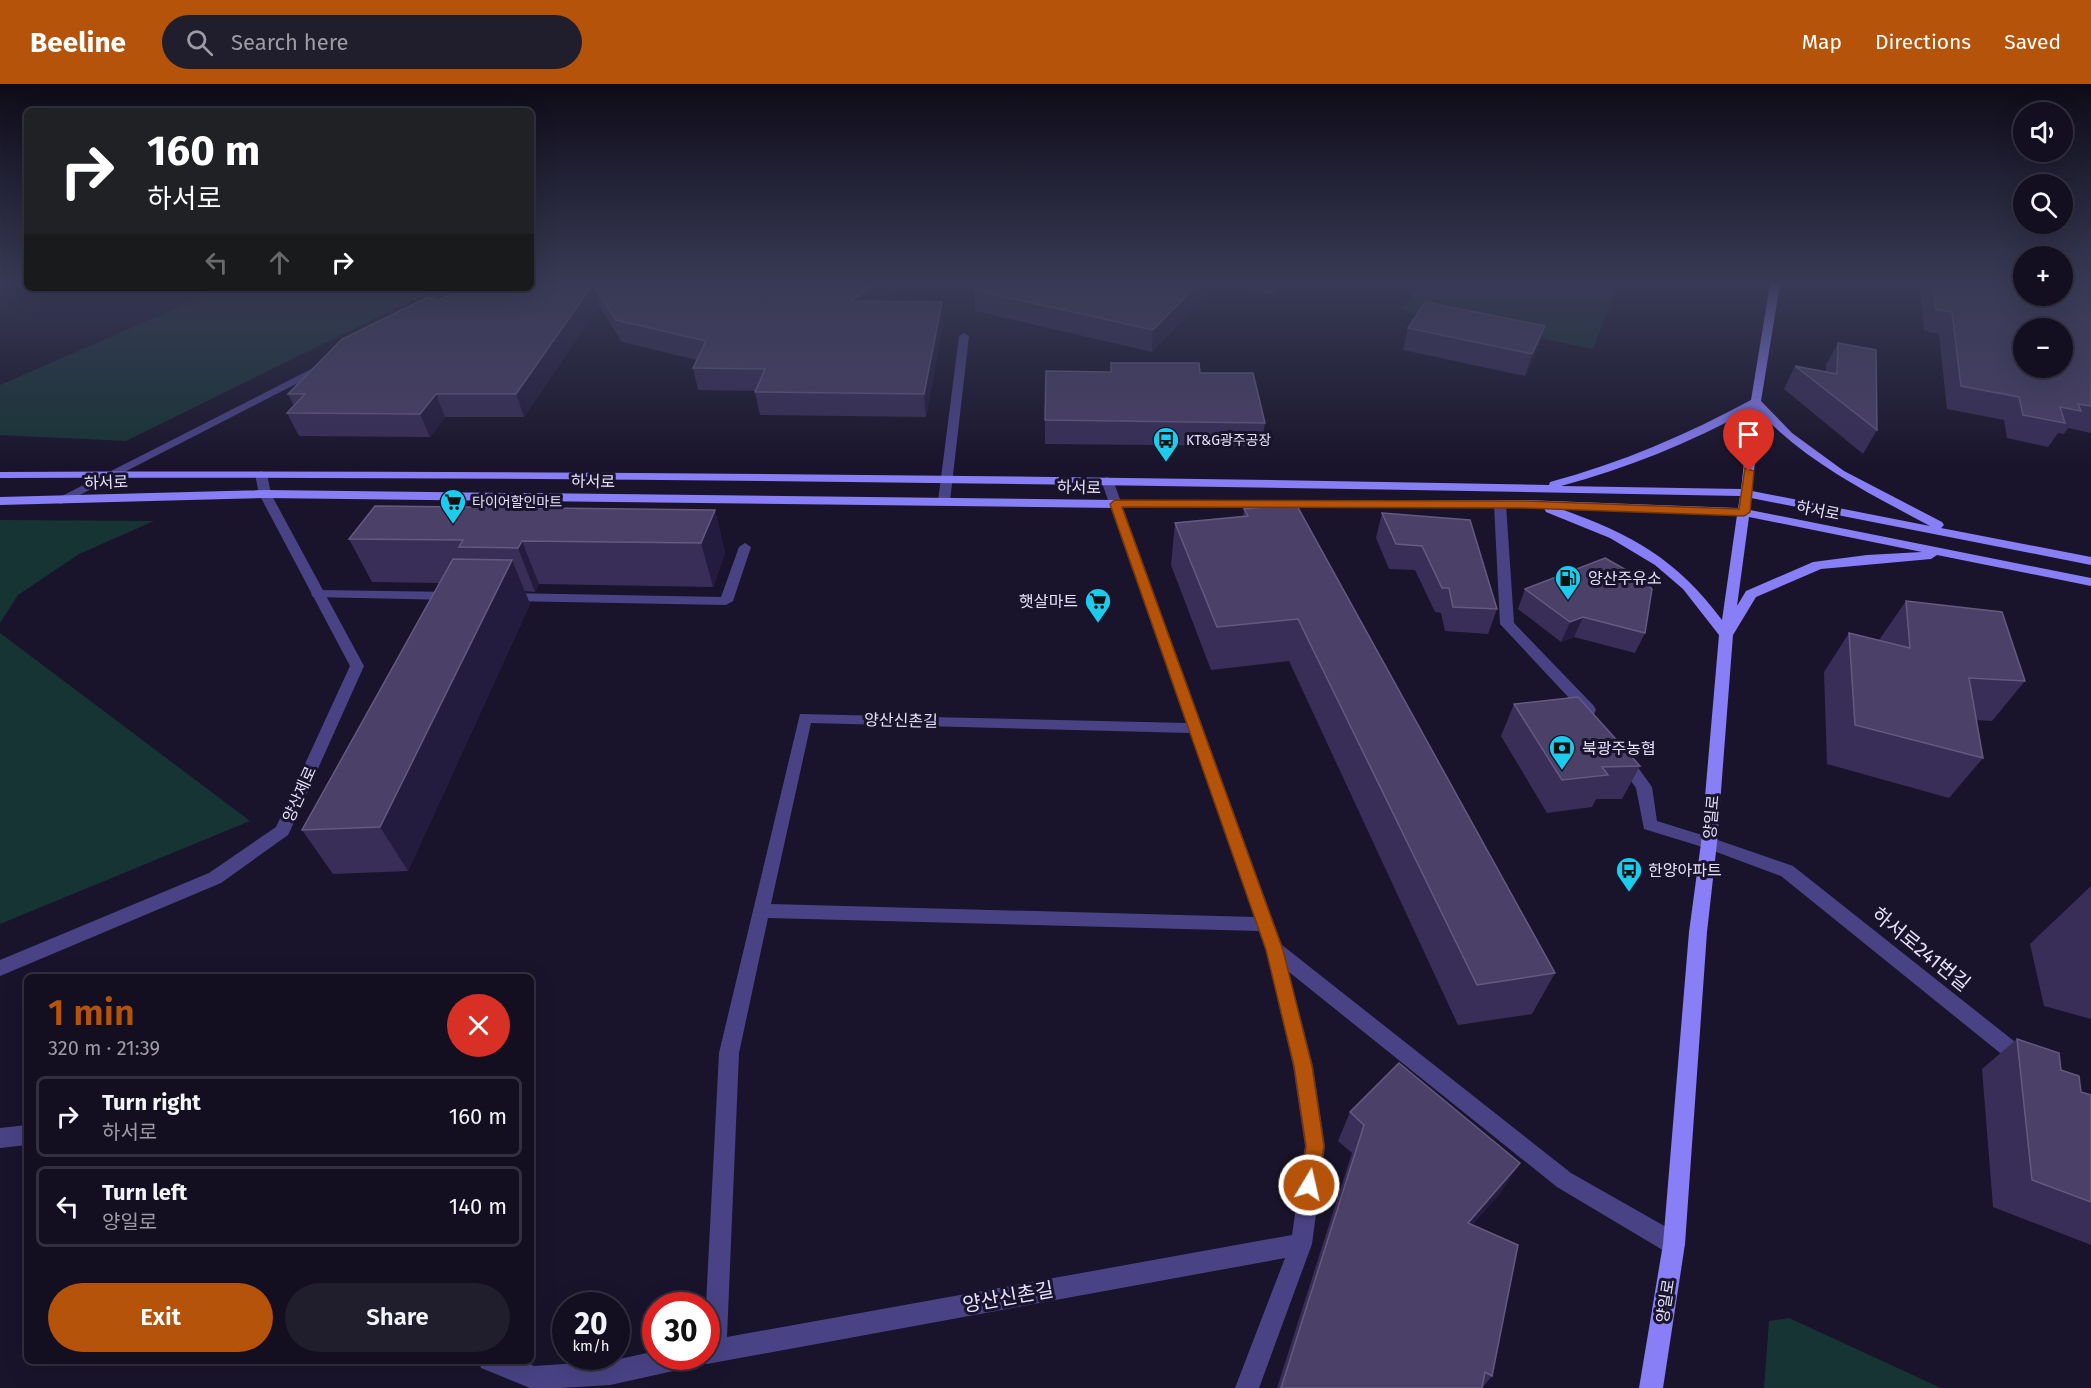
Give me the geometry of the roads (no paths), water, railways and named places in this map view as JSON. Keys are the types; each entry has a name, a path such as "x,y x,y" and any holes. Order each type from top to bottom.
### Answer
{"main road":[{"name":"양일로","path":"1651,1388 1674,1244 1698,932 1709,843 1726,635 1765,345"},
{"path":"1534,489 1592,474 1652,453 1699,434 1756,402 1788,435 1840,473 1951,532"},
{"name":"하서로","path":"0,475 261,474 1107,480 1746,493 2091,561"},
{"name":"하서로","path":"0,501 265,494 1115,504 1536,505 1744,512 2091,582"},
{"path":"1536,505 1598,528 1674,573 1726,635 1752,594 1818,565 1867,559 1955,554"}],"street":[{"path":"944,501 963,345"},
{"name":"하서로","path":"60,500 338,358"},
{"name":"양산제로","path":"0,968 216,878 282,831 357,666 265,494 261,474"},
{"path":"1107,480 1275,950 1303,1066 1315,1146 1301,1244 1247,1388"},
{"path":"1500,505 1507,624 1599,723"},
{"path":"493,597 726,601 745,547"},
{"path":"318,594 470,596"},
{"name":"양산신촌길","path":"715,1292 729,1053 805,717 1195,728"},
{"name":"하서로241번길","path":"1618,750 1644,787 1650,825 1787,870 2039,1072"},
{"path":"761,911 1265,924"},
{"path":"1275,950 1564,1180 1674,1244"},
{"path":"0,1138 24,1135"},
{"name":"양산신촌길","path":"720,1349 1301,1244"},
{"path":"499,1364 534,1378 610,1373 642,1366"}],"place":[{"name":"KT&G광주공장","path":"1166,463"},
{"name":"타이어할인마트","path":"453,525"},
{"name":"양산주유소","path":"1568,601"},
{"name":"햇살마트","path":"1098,624"},
{"name":"북광주농협","path":"1562,771"},
{"name":"한양아파트","path":"1629,893"}]}
